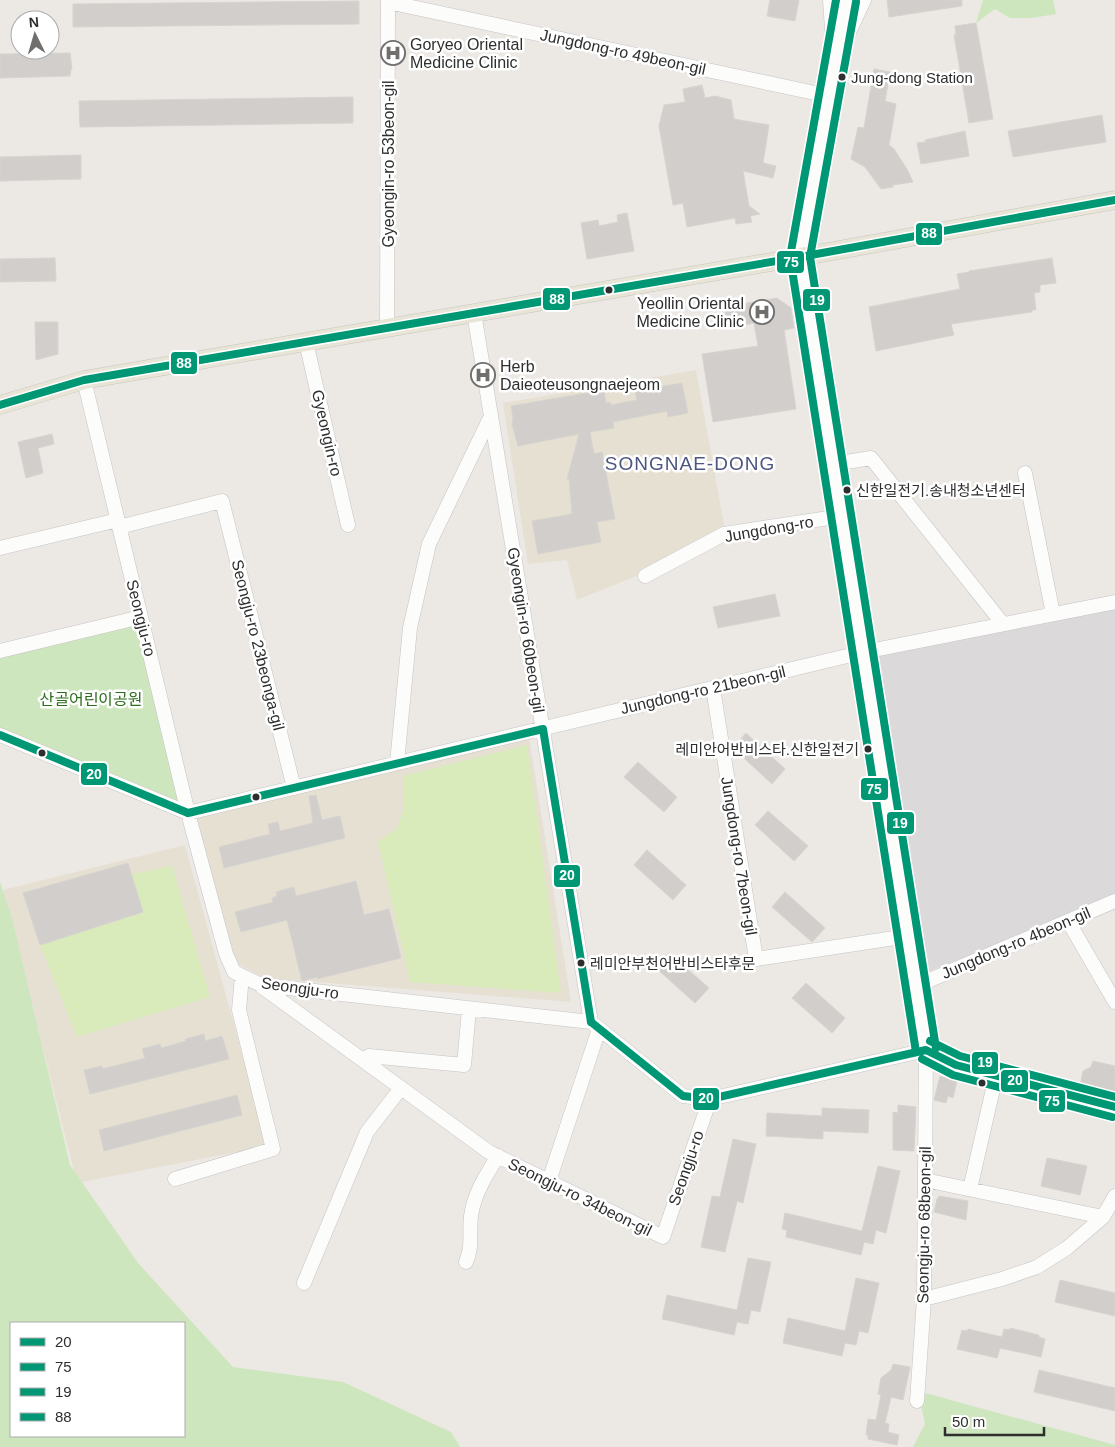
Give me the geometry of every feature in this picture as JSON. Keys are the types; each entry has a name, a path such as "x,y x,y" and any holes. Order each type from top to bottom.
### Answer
{"main road":[{"path":"0,405 84,380 800,257 1115,200"}],"street":[{"path":"830,0 835,64"},
{"path":"846,0 800,257 926,1050"},
{"path":"835,64 864,0"},
{"name":"Jungdong-ro 49beon-gil","path":"388,1 829,96"},
{"name":"Gyeongin-ro 53beon-gil","path":"387,328 388,1"},
{"name":"Gyeongin-ro 60beon-gil","path":"474,313 543,729 595,1026"},
{"name":"Gyeongin-ro","path":"306,342 348,524"},
{"name":"Seongju-ro","path":"84,380 188,813 226,954 234,972 261,986 469,1009 595,1026"},
{"path":"397,763 410,628 429,544 491,416"},
{"path":"834,464 871,458 1003,624"},
{"path":"1025,472 1053,614"},
{"name":"Seongju-ro 23beonga-gil","path":"119,523 222,502 294,788"},
{"name":"Jungdong-ro","path":"645,576 724,534 842,516"},
{"path":"0,548 119,523"},
{"name":"Jungdong-ro 21beon-gil","path":"188,813 864,652 1115,602"},
{"path":"0,651 141,617"},
{"name":"Jungdong-ro 7beon-gil","path":"712,688 756,959 908,936"},
{"path":"0,734 188,813"},
{"name":"Jungdong-ro 4beon-gil","path":"916,986 1115,901"},
{"path":"1068,921 1115,1002"},
{"path":"175,1179 273,1149 239,1010 242,976"},
{"name":"Seongju-ro 34beon-gil","path":"261,986 489,1152 663,1237"},
{"path":"364,1060 369,1056 464,1065 469,1009"},
{"path":"549,1181 595,1026 683,1096 710,1099 926,1050 956,1065 1115,1107"},
{"name":"Seongju-ro 68beon-gil","path":"917,1401 924,1299 926,1050"},
{"path":"970,1189 996,1076"},
{"path":"304,1283 367,1132 402,1088"},
{"name":"Seongju-ro","path":"663,1237 710,1099"},
{"name":"Seongju-ro 34beon-gil","path":"466,1262 469,1255 471,1216 481,1184 498,1156"},
{"path":"925,1180 1103,1217"},
{"path":"924,1299 1002,1279 1037,1267 1067,1248 1103,1217 1115,1196"}],"shaded area":[{"path":"696,370 724,525 634,577 577,600 567,560 528,564 503,403"},
{"path":"1115,602 1115,898 915,977 864,652"},
{"path":"529,737 571,1002 265,978 236,963 196,818"},
{"path":"185,845 267,1146 77,1183 3,890"}],"green space":[{"path":"983,0 1053,0 1056,14 1032,18 1010,18 995,9 976,23"},
{"name":"산골어린이공원","path":"139,621 183,807 0,730 0,654"},
{"path":"527,745 561,993 410,982 378,841 397,829 404,808 403,776"},
{"path":"172,866 210,997 77,1037 40,945 143,912 132,874"},
{"path":"0,882 12,918 70,1165 138,1263 233,1367 343,1382 451,1432 460,1447 0,1447"},
{"path":"918,1391 1115,1445 1115,1447 913,1447 925,1424"}],"building":[{"path":"770,0 799,0 795,21 767,16"},
{"path":"887,0 962,0 962,6 889,17"},
{"path":"359,1 359,24 73,27 73,4"},
{"path":"976,23 993,119 969,123 954,35 956,35 955,26"},
{"path":"60,53 70,53 72,69 70,76 0,78 0,54 10,54 10,60 60,60"},
{"path":"874,69 890,72 885,101 896,104 889,145 894,149 907,169 913,182 881,189 865,167 851,159 858,127 864,128"},
{"path":"702,85 705,98 715,96 731,100 734,119 769,125 763,163 776,166 773,178 743,171 749,206 760,214 750,216 752,222 736,224 735,218 687,227 683,203 673,205 659,126 664,105 685,102 683,89"},
{"path":"353,97 353,123 80,127 79,101"},
{"path":"1102,115 1106,142 1013,157 1008,131"},
{"path":"965,131 969,156 921,164 917,143"},
{"path":"81,155 81,179 0,181 0,157"},
{"path":"627,213 634,251 587,259 581,223 598,220 599,226 618,222 617,215"},
{"path":"55,258 56,281 0,282 0,259"},
{"path":"1052,258 1056,283 1040,285 1040,292 1034,293 1036,310 951,324 954,335 876,351 869,307 960,289 957,274"},
{"path":"777,298 791,308 794,328 784,330 796,409 713,422 702,354 758,346 754,323 728,328 724,307"},
{"path":"35,322 58,322 58,354 36,360"},
{"path":"682,383 688,413 668,417 667,411 613,422 614,428 590,432 594,454 602,452 615,519 597,522 601,542 538,554 532,521 572,514 569,479 567,479 579,434 518,446 512,424 511,406 604,390 606,403 610,402 611,405 637,400 635,391"},
{"path":"52,434 54,444 38,448 43,473 26,478 18,442"},
{"path":"775,594 780,616 718,628 713,607"},
{"path":"746,733 785,769 772,784 733,748"},
{"path":"638,762 677,797 664,812 624,777"},
{"path":"316,795 322,820 340,816 345,838 224,868 219,847 270,834 268,824 278,822 280,831 313,823 309,796"},
{"path":"768,811 808,846 794,861 755,825"},
{"path":"647,850 686,885 673,900 634,865"},
{"path":"128,863 143,912 40,945 23,893"},
{"path":"356,881 364,915 389,909 401,958 302,981 287,920 241,932 235,912 273,902 272,898 277,896 276,892 294,887 296,896"},
{"path":"785,892 825,928 812,942 772,907"},
{"path":"669,953 709,988 695,1003 656,968"},
{"path":"806,983 845,1018 832,1033 792,998"},
{"path":"204,1034 205,1041 222,1036 229,1059 90,1094 84,1070 102,1066 103,1069 145,1058 142,1049 160,1044 161,1048"},
{"path":"1093,1061 1115,1066 1115,1095 1080,1086 1083,1071 1091,1067"},
{"path":"940,1076 957,1081 953,1098 948,1096 946,1103 934,1100"},
{"path":"237,1095 242,1115 104,1151 99,1130"},
{"path":"898,1105 916,1107 914,1151 893,1150 893,1112 898,1113"},
{"path":"822,1108 869,1110 868,1133 823,1131 823,1139 766,1136 767,1113 822,1116"},
{"path":"733,1139 756,1144 743,1203 737,1201 725,1252 701,1247 712,1196 720,1197"},
{"path":"1047,1158 1087,1166 1080,1195 1041,1186"},
{"path":"878,1166 900,1171 886,1233 876,1230 873,1244 864,1242 861,1255 786,1237 787,1230 782,1229 785,1213 862,1231"},
{"path":"939,1196 968,1201 966,1220 934,1212"},
{"path":"748,1258 771,1262 760,1312 751,1310 748,1324 737,1322 734,1335 662,1319 667,1295 737,1310"},
{"path":"856,1278 879,1283 868,1333 859,1331 856,1345 845,1343 842,1356 783,1343 788,1318 845,1331"},
{"path":"1060,1280 1115,1293 1115,1316 1055,1302"},
{"path":"1010,1328 1039,1335 1039,1337 1045,1339 1041,1357 1000,1348 997,1358 957,1349 962,1330 967,1331 968,1329 1002,1337 1004,1329 1010,1330"},
{"path":"893,1364 910,1367 903,1400 891,1397 885,1423 889,1424 888,1432 899,1435 897,1445 868,1439 868,1435 866,1435 868,1419 876,1420 881,1395 878,1394 881,1378 891,1370"},
{"path":"1039,1370 1115,1388 1115,1411 1034,1392"}],"transit line":[{"name":"75","path":"836,0 790,257 916,1052"},
{"name":"19","path":"856,2 810,257 936,1048"},
{"name":"88","path":"0,405 84,380 800,257 1115,200"},
{"name":"20","path":"543,729 591,1022"},
{"name":"20","path":"188,813 543,729"},
{"name":"20","path":"0,735 188,813"},
{"name":"20","path":"591,1022 683,1096 710,1099 926,1050 956,1065 1115,1107"},
{"name":"19","path":"930,1041 960,1056 1115,1097"},
{"name":"75","path":"922,1059 953,1075 1112,1117"}],"place":[{"name":"Goryeo Oriental Medicine Clinic","path":"393,53"},
{"name":"Jung-dong Station","path":"842,77"},
{"name":"Yeollin Oriental Medicine Clinic","path":"762,312"},
{"name":"Herb Daieoteusongnaejeom","path":"483,375"},
{"name":"신한일전기.송내청소년센터","path":"847,490"},
{"name":"레미안어반비스타.신한일전기","path":"868,749"},
{"name":"레미안부천어반비스타후문","path":"581,963"}],"district":[{"name":"SONGNAE-DONG","path":"690,463"}]}
